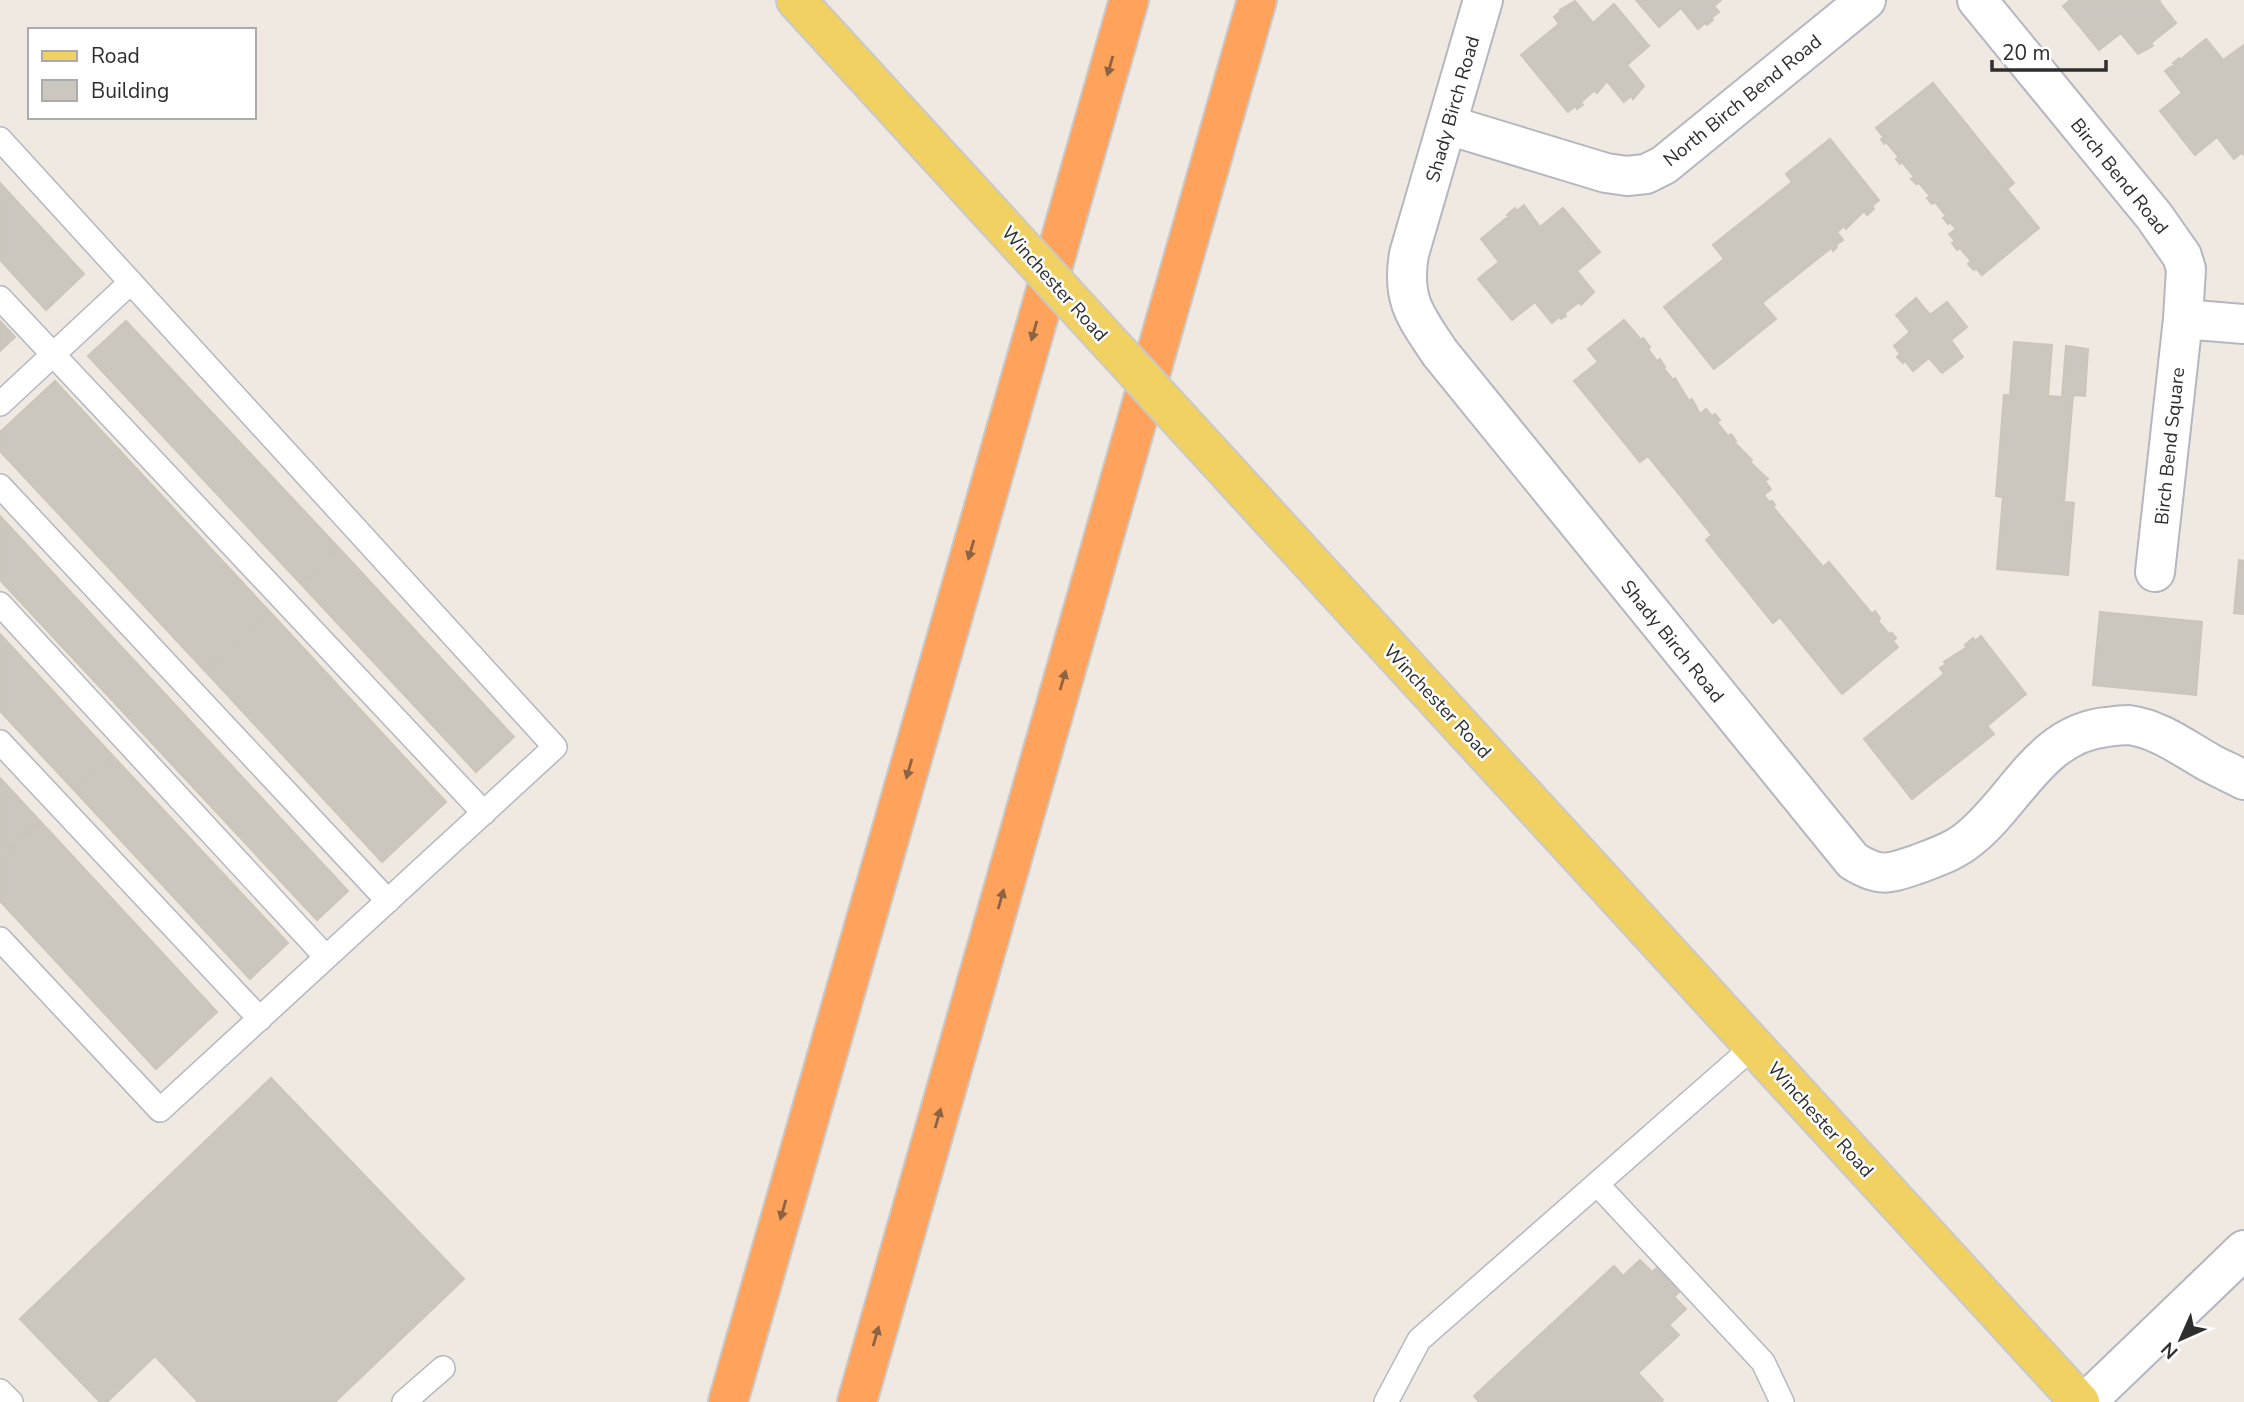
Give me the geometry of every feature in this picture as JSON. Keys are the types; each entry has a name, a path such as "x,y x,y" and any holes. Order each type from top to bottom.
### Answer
{"highway":[{"path":"728,1402 1129,0"},
{"path":"857,1402 1257,0"}],"main road":[{"name":"Winchester Road","path":"796,0 2080,1402"}],"street":[{"name":"Shady Birch Road","path":"1483,0 1409,254 1407,295 1422,326 1449,364 1853,861 1871,872 1891,873 1944,854 1969,840 1990,821 2038,761 2060,744 2091,729 2128,725 2172,739 2211,764 2244,780"},
{"name":"North Birch Bend Road","path":"1448,125 1584,167 1627,176 1646,174 1664,166 1866,0"},
{"name":"Birch Bend Road","path":"1977,0 2154,216 2182,256 2186,269 2183,319"},
{"path":"2183,319 2244,324"},
{"name":"Birch Bend Square","path":"2155,572 2183,319"},
{"path":"2085,1402 2244,1250"}],"lane":[{"path":"0,139 555,747 160,1110 0,939"},
{"path":"0,404 131,282"},
{"path":"0,298 484,813"},
{"path":"0,486 388,901"},
{"path":"0,604 326,957"},
{"path":"0,743 260,1019"},
{"path":"1386,1402 1419,1340 1754,1046"},
{"path":"1597,1184 1763,1362 1782,1402"},
{"path":"404,1402 443,1368"},
{"path":"0,1391 11,1402"}],"building":[{"path":"1636,0 1721,0 1714,6 1719,12 1711,18 1713,20 1698,29 1681,8 1659,27"},
{"path":"2070,0 2160,0 2176,23 2151,43 2153,46 2138,54 2121,33 2099,50 2063,6"},
{"path":"1575,1 1593,23 1614,4 1649,46 1627,65 1644,86 1633,99 1631,96 1624,102 1607,81 1597,93 1595,90 1581,102 1583,105 1577,109 1575,106 1568,112 1521,55 1559,24 1554,17"},
{"path":"2206,39 2223,60 2244,45 2244,155 2241,153 2234,159 2217,137 2195,155 2160,111 2182,93 2165,71"},
{"path":"1933,83 2014,183 2007,189 2039,228 1982,275 1968,264 1971,261 1952,243 1955,241 1949,234 1956,229 1943,218 1946,216 1935,202 1932,204 1927,198 1930,196 1919,183 1916,184 1911,179 1914,177 1902,162 1900,164 1896,159 1899,157 1886,142 1884,144 1881,139 1884,138 1876,128"},
{"path":"1830,139 1879,200 1867,215 1864,211 1846,229 1844,226 1837,232 1843,240 1833,251 1831,248 1762,303 1776,319 1714,369 1664,307 1724,259 1713,245 1792,182 1786,174"},
{"path":"0,183 84,274 46,310 0,260"},
{"path":"1524,205 1540,227 1563,208 1600,252 1577,271 1594,292 1581,305 1579,302 1565,313 1566,316 1561,319 1559,317 1552,323 1535,302 1512,320 1478,279 1499,262 1481,239 1515,208 1517,211"},
{"path":"1916,298 1930,315 1947,302 1967,327 1951,340 1963,357 1942,373 1929,358 1913,371 1905,361 1903,363 1897,357 1900,354 1894,346 1910,332 1896,315"},
{"path":"1624,320 1641,340 1643,338 1657,361 1660,359 1664,369 1673,380 1675,378 1689,401 1692,399 1700,414 1706,409 1712,416 1715,414 1720,420 1717,422 1728,436 1731,434 1736,441 1734,442 1752,460 1750,462 1768,479 1765,481 1771,489 1764,495 1769,502 1772,501 1775,505 1773,507 1823,567 1829,562 1872,614 1875,611 1880,618 1878,621 1889,634 1892,633 1896,638 1893,641 1898,647 1842,694 1780,617 1773,623 1706,540 1712,535 1648,456 1640,462 1574,381 1598,362 1588,349"},
{"path":"0,321 15,337 0,351"},
{"path":"126,321 338,547 300,583 88,356"},
{"path":"2014,342 2052,345 2048,396 2062,397 2066,346 2088,349 2085,396 2073,395 2064,502 2074,503 2068,575 1997,569 2003,497 1996,496 2004,395 2010,395"},
{"path":"55,381 269,611 205,671 0,451 0,432"},
{"path":"0,516 348,891 317,920 0,580"},
{"path":"338,547 514,737 476,772 300,583"},
{"path":"2239,560 2244,561 2244,614 2234,613"},
{"path":"269,611 446,802 382,862 205,671"},
{"path":"2100,612 2202,622 2196,695 2093,685"},
{"path":"0,634 112,755 74,790 0,711"},
{"path":"1981,636 2026,694 1987,726 1994,734 1912,799 1864,739 1944,674 1940,668 1946,664 1944,662 1967,647 1965,645 1973,638 1975,641"},
{"path":"112,755 288,943 250,979 74,790"},
{"path":"0,778 40,821 0,859"},
{"path":"40,821 217,1012 156,1069 0,901 0,859"},
{"path":"271,1078 464,1279 335,1402 198,1402 155,1356 107,1402 100,1402 20,1319"},
{"path":"1640,1260 1652,1272 1659,1266 1681,1290 1674,1297 1686,1309 1669,1325 1679,1335 1638,1373 1663,1400 1661,1402 1479,1402 1474,1396 1614,1266 1623,1276"}]}
